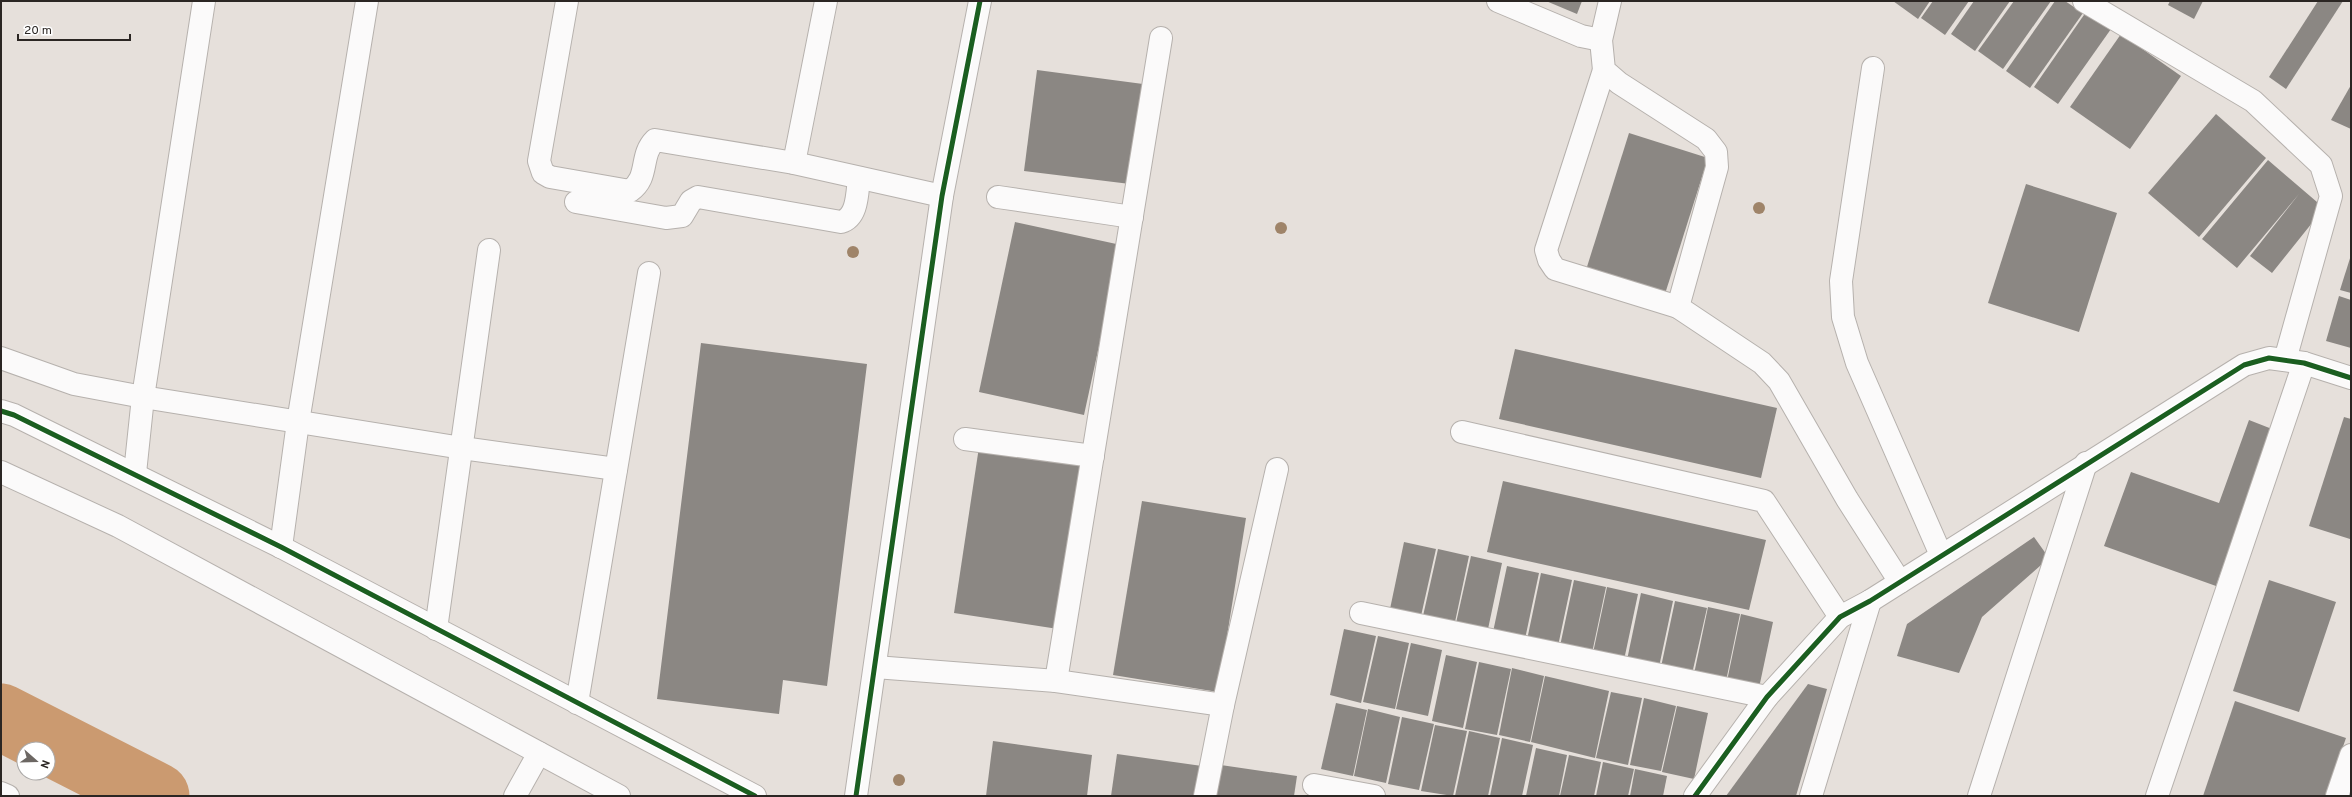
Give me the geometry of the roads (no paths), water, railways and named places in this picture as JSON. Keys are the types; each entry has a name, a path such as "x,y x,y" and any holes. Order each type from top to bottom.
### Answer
{"street":[{"path":"135,474 143,397 204,1"},
{"path":"282,547 298,422 366,1"},
{"path":"567,1 539,161 543,173 550,177 630,191 642,180 647,152 655,140 794,163 942,196"},
{"path":"794,163 826,1"},
{"path":"856,796 942,196 980,1"},
{"path":"1498,1 1581,36 1601,40"},
{"path":"1610,1 1601,40 1604,70 1546,250 1549,260 1555,269 1678,307 1762,363 1779,381 1847,499 1900,582"},
{"path":"2084,1 2253,101 2321,165 2331,196 2295,362 2158,796"},
{"path":"1056,681 1161,38"},
{"path":"1874,68 1841,281 1843,317 1857,363 1941,555"},
{"path":"1604,70 1619,83 1706,139 1716,152 1717,167 1678,307"},
{"path":"576,202 666,218 682,216 691,201 698,198 841,222 849,220 853,214 859,178"},
{"path":"998,197 1132,217"},
{"path":"436,629 489,250"},
{"path":"577,703 649,273"},
{"path":"1,358 74,384 143,397 462,448 616,469"},
{"path":"1695,796 1767,697 1840,617 1870,601 2086,463 2244,365 2269,358 2295,362 2351,378"},
{"path":"8,413 282,547 755,796"},
{"path":"1462,432 1764,501 1840,617"},
{"path":"965,440 1093,456"},
{"path":"1979,796 2086,463"},
{"path":"1205,796 1223,705 1277,469"},
{"path":"1,472 118,526 619,796"},
{"path":"1811,796 1870,601"},
{"path":"1361,613 1767,697"},
{"path":"875,667 1056,681 1223,705"},
{"path":"515,796 539,753"},
{"path":"2338,796 2351,755"},
{"path":"1314,785 1374,796"},
{"path":"1,793 8,796"}],"waterway":[{"path":"1,717 156,796"}]}
